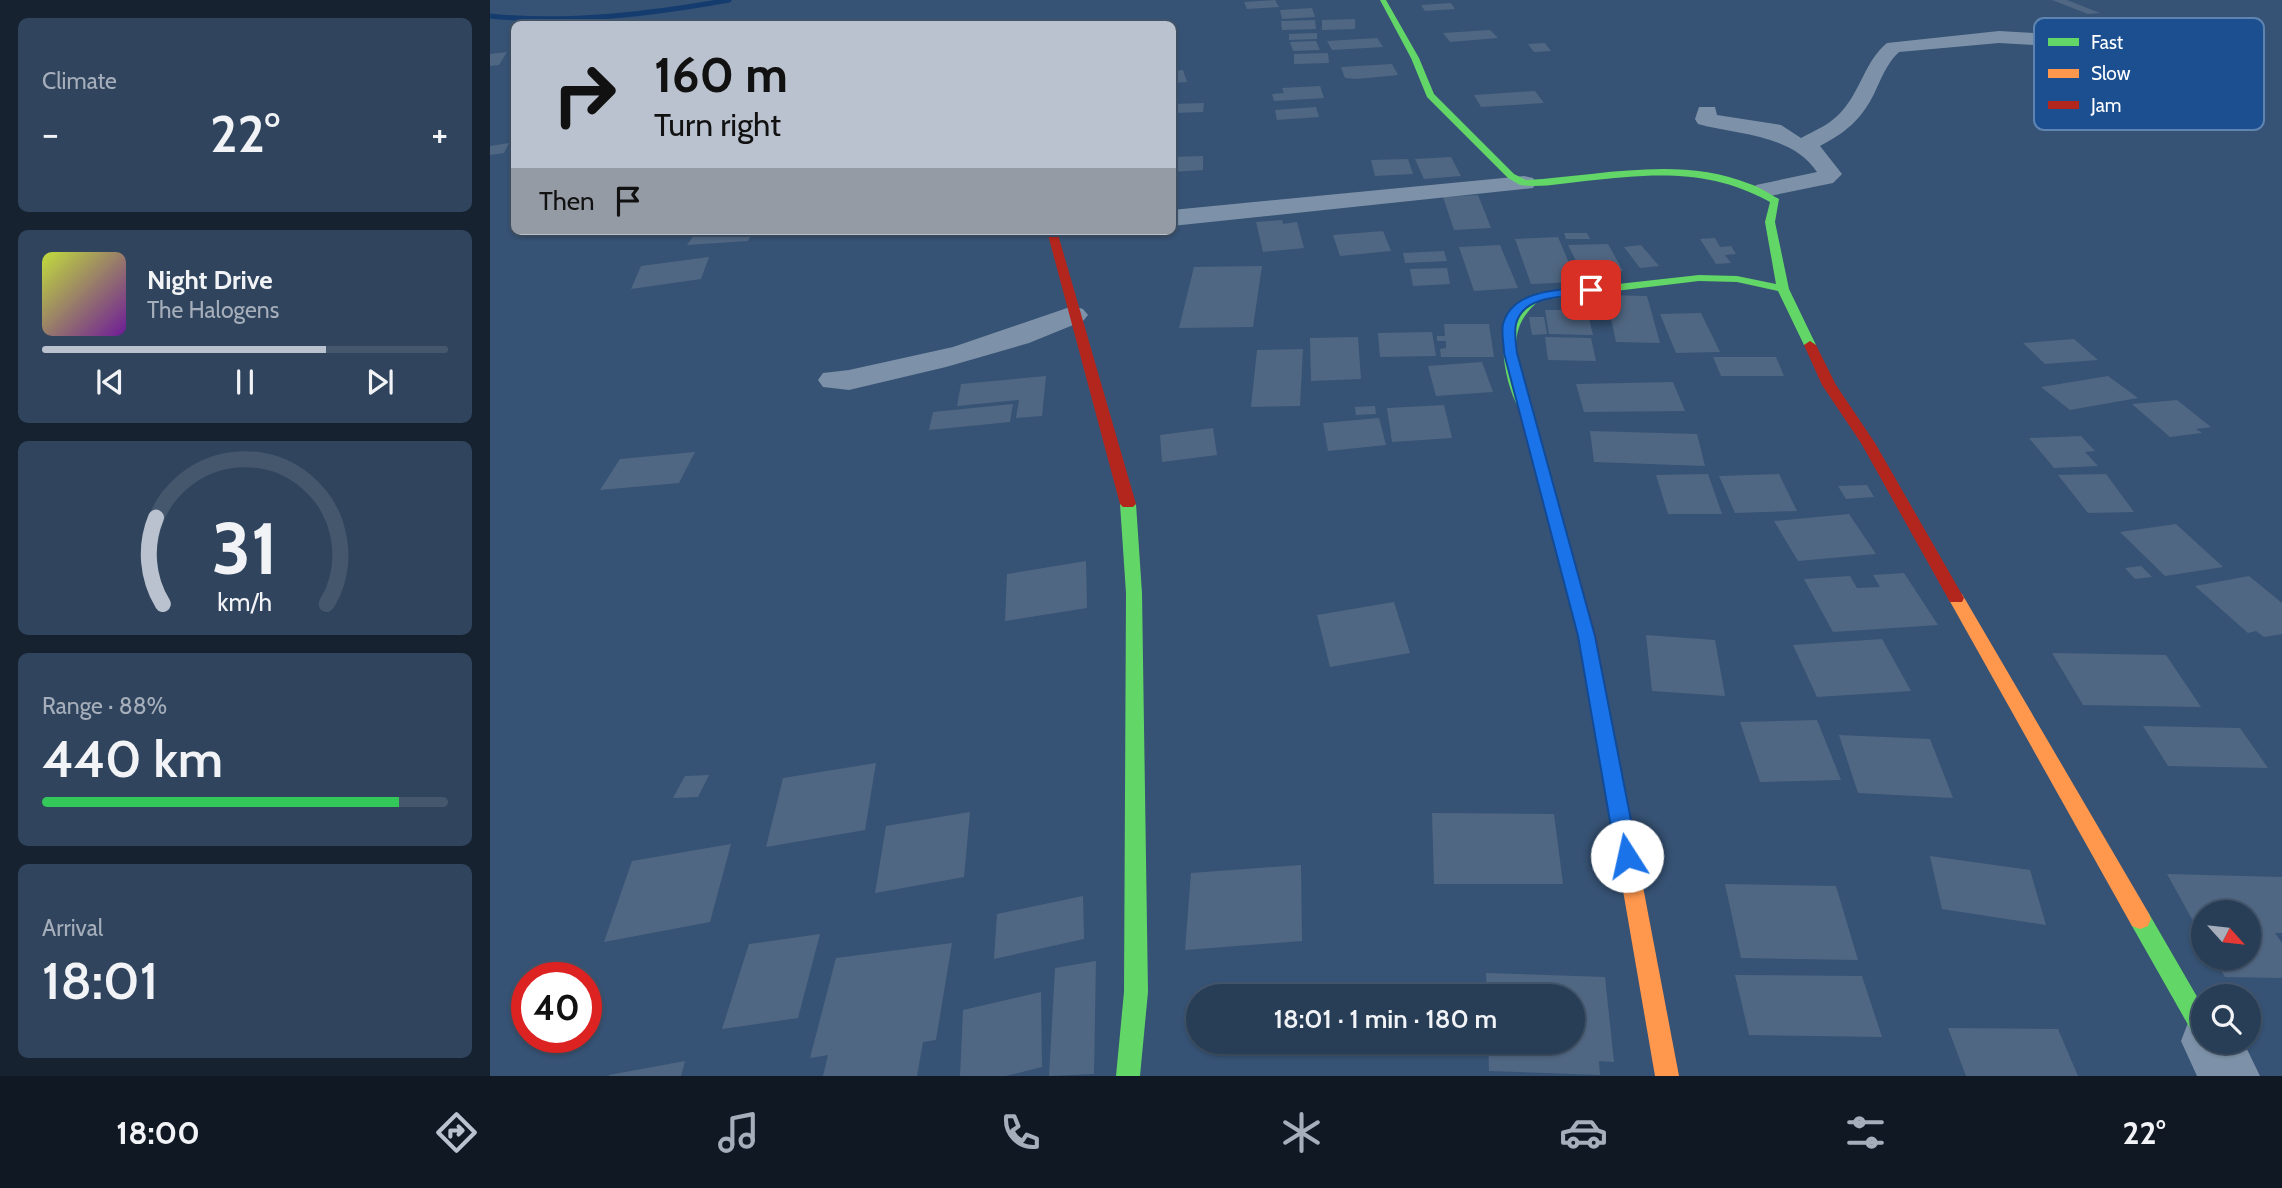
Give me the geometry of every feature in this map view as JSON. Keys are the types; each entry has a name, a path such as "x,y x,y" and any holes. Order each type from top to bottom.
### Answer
{"street":[{"path":"1383,0 1415,58 1430,95 1511,176 1524,183"},
{"path":"1813,153 1807,144 1845,122 1861,93 1869,86 1884,54 1894,47 1999,37 2034,39"},
{"path":"1707,112 1706,119 1718,123 1773,130 1813,153 1830,174 1824,178 1765,190"},
{"path":"1176,218 1524,183 1656,174 1700,175 1746,181 1765,190 1775,201 1770,222 1781,267 1783,289 1829,385 1868,443 2191,1008"},
{"path":"1053,235 1073,315 1129,509 1134,593 1136,992 1128,1076"},
{"path":"1667,1076 1587,636 1510,353 1509,324 1522,305 1537,297 1699,278 1737,279 1783,289"},
{"path":"834,380 849,380 995,346 1027,336 1073,315"},
{"path":"2217,1054 2230,1076"}],"building":[{"path":"1275,0 1279,7 1247,9 1244,2"},
{"path":"2052,0 2067,0 2100,13 2088,14"},
{"path":"1451,3 1455,9 1425,11 1421,5"},
{"path":"1312,8 1315,17 1282,19 1280,10"},
{"path":"1355,19 1355,29 1322,30 1322,20"},
{"path":"1315,20 1316,29 1282,30 1281,21"},
{"path":"1490,30 1498,38 1450,42 1443,33"},
{"path":"1317,33 1317,39 1289,40 1289,34"},
{"path":"1377,38 1383,47 1332,50 1327,41"},
{"path":"1316,41 1320,50 1293,51 1290,42"},
{"path":"1545,43 1551,51 1534,52 1528,44"},
{"path":"507,52 499,65 490,66 490,54"},
{"path":"1328,53 1329,63 1294,64 1294,54"},
{"path":"1392,64 1398,75 1357,79 1345,78 1341,67"},
{"path":"1183,70 1187,82 1176,83 1176,71"},
{"path":"1320,86 1324,98 1274,101 1272,94 1284,93 1282,88"},
{"path":"1535,91 1544,103 1481,107 1474,95"},
{"path":"1204,103 1203,112 1176,113 1176,104"},
{"path":"1316,107 1319,117 1277,120 1275,110"},
{"path":"509,143 504,153 490,155 490,146"},
{"path":"1203,156 1203,170 1176,172 1176,157"},
{"path":"1451,157 1461,176 1424,179 1415,159"},
{"path":"1408,159 1413,174 1375,176 1371,160"},
{"path":"1478,195 1491,228 1454,230 1443,197"},
{"path":"1282,220 1283,224 1297,222 1304,248 1263,252 1256,222"},
{"path":"1383,231 1391,251 1340,256 1333,235"},
{"path":"1564,233 1587,233 1590,239 1566,239"},
{"path":"694,235 751,235 748,241 687,245"},
{"path":"1558,237 1577,282 1531,284 1515,239"},
{"path":"1715,238 1720,247 1731,246 1736,254 1725,255 1731,263 1716,264 1700,239"},
{"path":"1608,244 1623,271 1582,273 1568,245"},
{"path":"1500,245 1518,288 1474,291 1459,247"},
{"path":"1641,245 1659,266 1640,268 1624,247"},
{"path":"1444,251 1447,261 1405,263 1403,253"},
{"path":"709,257 701,279 631,289 641,266"},
{"path":"1262,266 1253,327 1179,328 1194,267"},
{"path":"1447,268 1450,284 1413,286 1410,269"},
{"path":"1606,295 1647,296 1660,343 1616,342"},
{"path":"1545,310 1587,310 1593,335 1549,334"},
{"path":"1701,313 1720,352 1676,353 1660,314"},
{"path":"1529,317 1544,317 1547,334 1532,335"},
{"path":"1444,324 1489,324 1494,357 1441,357 1440,349 1446,348 1446,341 1437,341 1437,336 1445,336"},
{"path":"1432,332 1436,356 1380,357 1378,333"},
{"path":"1358,337 1361,379 1311,381 1310,338"},
{"path":"1545,337 1591,338 1596,361 1548,360"},
{"path":"2074,339 2098,360 2045,364 2023,343"},
{"path":"1303,349 1300,406 1251,407 1257,350"},
{"path":"1713,357 1776,357 1784,376 1721,376"},
{"path":"1482,362 1493,392 1436,396 1428,366"},
{"path":"1046,376 1042,416 1016,418 1019,400 957,406 961,384"},
{"path":"2108,376 2138,398 2070,410 2041,387"},
{"path":"1673,382 1685,411 1584,412 1576,384"},
{"path":"2177,400 2211,427 2196,429 2202,433 2170,437 2132,404"},
{"path":"1013,404 1010,422 929,430 933,412"},
{"path":"1444,405 1452,438 1392,442 1387,408"},
{"path":"1375,406 1376,414 1356,415 1355,407"},
{"path":"1379,418 1386,445 1328,451 1323,423"},
{"path":"1213,428 1217,455 1162,462 1160,435"},
{"path":"1590,431 1697,434 1705,466 1594,462"},
{"path":"2081,436 2095,451 2085,452 2098,466 2054,468 2029,438"},
{"path":"695,452 679,483 600,490 620,459"},
{"path":"1708,474 1722,514 1668,514 1656,475"},
{"path":"1779,474 1797,511 1735,513 1719,476"},
{"path":"2106,474 2134,512 2088,513 2058,475"},
{"path":"1867,485 1874,497 1846,499 1838,486"},
{"path":"1849,514 1876,554 1798,561 1774,521"},
{"path":"2176,524 2223,567 2165,576 2120,532"},
{"path":"1086,561 1087,608 1005,621 1007,574"},
{"path":"2141,566 2152,577 2135,579 2125,568"},
{"path":"1904,573 1938,625 1833,632 1804,579 1850,576 1857,588 1880,587 1873,575"},
{"path":"2249,576 2282,603 2282,634 2264,637 2256,631 2248,633 2195,586"},
{"path":"1394,602 1410,653 1330,667 1317,615"},
{"path":"1646,635 1715,640 1725,696 1652,691"},
{"path":"1882,639 1911,691 1817,697 1793,645"},
{"path":"2052,653 2166,655 2201,707 2083,705"},
{"path":"1817,720 1841,780 1760,782 1740,722"},
{"path":"2143,726 2240,728 2268,768 2168,766"},
{"path":"1839,735 1930,739 1953,798 1858,793"},
{"path":"876,763 865,830 766,847 783,778"},
{"path":"709,775 698,797 673,798 685,776"},
{"path":"970,812 964,877 875,893 886,826"},
{"path":"1432,813 1554,814 1563,884 1434,884"},
{"path":"731,844 710,922 604,942 632,861"},
{"path":"1930,856 2030,870 2046,925 1942,909"},
{"path":"1301,865 1302,941 1185,950 1191,873"},
{"path":"2167,874 2282,877 2282,933 2275,933 2282,943 2282,978 2225,977 2221,970 2261,970 2261,900 2191,900 2191,917"},
{"path":"1725,884 1836,886 1858,960 1741,958"},
{"path":"1083,896 1084,939 994,959 997,914"},
{"path":"820,934 798,1018 722,1029 749,944"},
{"path":"952,943 936,1040 923,1042 917,1076 823,1076 828,1055 810,1058 836,958"},
{"path":"1096,961 1094,1074 1049,1076 1055,968"},
{"path":"1486,973 1605,977 1614,1062 1599,1061 1600,1075 1489,1071 1488,1054 1585,1054 1585,984 1486,984"},
{"path":"1735,975 1862,976 1882,1037 1749,1035"},
{"path":"1041,992 1042,1067 1006,1076 960,1076 963,1010"},
{"path":"1948,1028 2058,1029 2078,1076 1966,1076"},
{"path":"685,1061 681,1076 609,1076 609,1075"}],"waterway":[{"path":"490,16 550,19 610,16 729,0"}],"traffic: fast":[{"path":"1383,0 1415,58 1430,95 1511,176 1524,183 1686,173 1717,177 1747,186 1775,201 1770,222 1783,289 1810,345"},
{"path":"1524,406 1511,361 1510,333 1514,320 1523,308 1537,297 1699,278 1737,279 1783,289"},
{"path":"1128,504 1134,593 1136,992 1128,1076"},
{"path":"2140,919 2191,1008"}],"traffic: slow":[{"path":"1956,598 2140,919"},
{"path":"1605,734 1667,1076"}],"traffic: jam":[{"path":"1053,235 1128,504"},
{"path":"1810,345 1829,385 1868,443 1956,598"},
{"path":"1524,406 1587,636 1605,734"}],"route":[{"path":"1591,290 1537,297 1522,305 1509,324 1510,353 1587,636 1627,856"}]}
